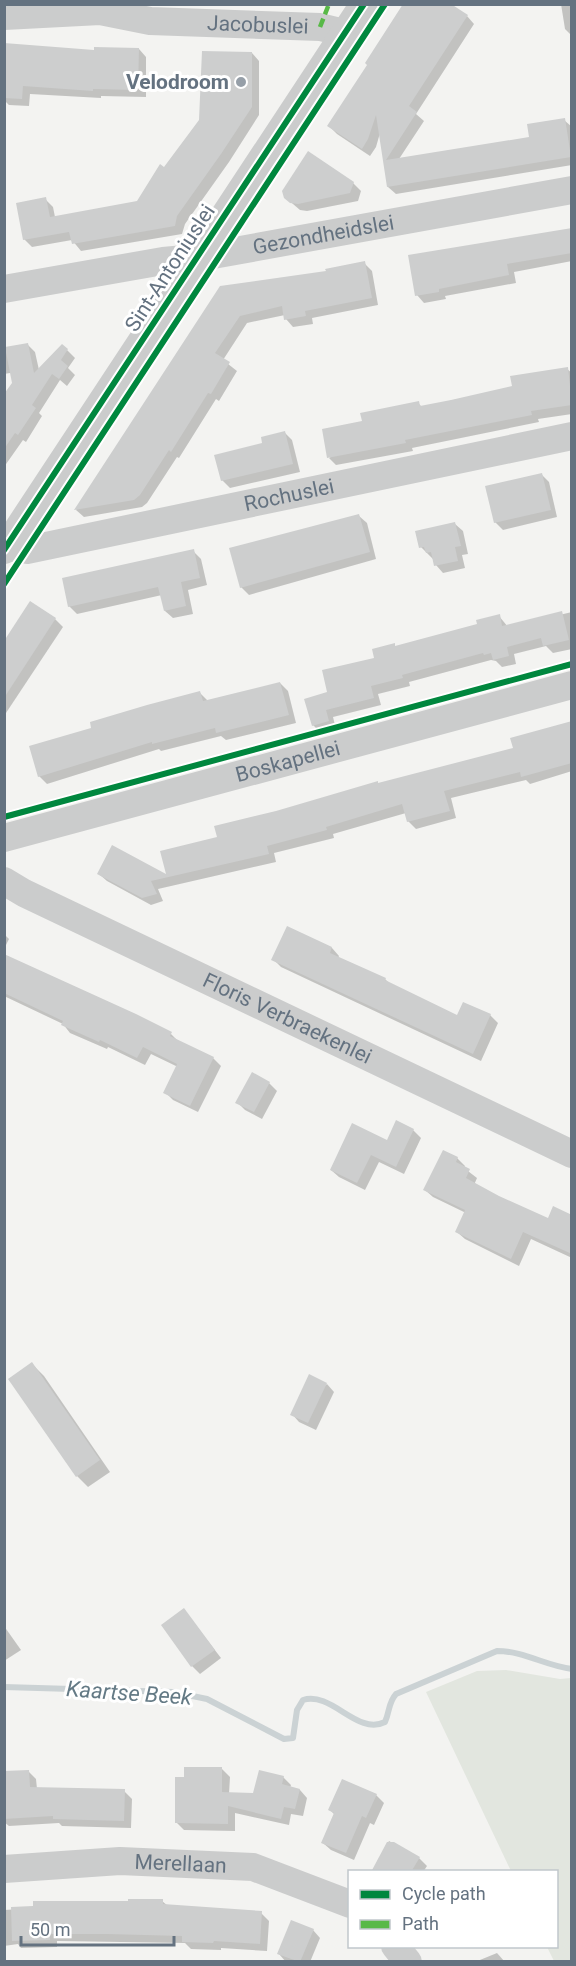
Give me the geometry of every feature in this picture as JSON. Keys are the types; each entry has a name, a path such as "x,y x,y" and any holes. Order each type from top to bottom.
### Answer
{"street":[{"name":"Sint-Antoniuslei","path":"6,548 363,4"},
{"name":"Jacobuslei","path":"4,16 50,10 108,8 150,21 320,27 345,33"},
{"name":"Gezondheidslei","path":"4,290 572,190"},
{"name":"Rochuslei","path":"6,548 27,550 572,436"},
{"name":"Boskapellei","path":"4,838 572,685"},
{"name":"Floris Verbraekenlei","path":"4,881 24,893 572,1155"},
{"name":"Merellaan","path":"4,1869 120,1861 253,1867 348,1903"},
{"path":"396,1948 408,1962"}],"shaded area":[{"path":"506,1670 560,1679 571,1678 571,1961 554,1961 548,1948 558,1948 558,1870 511,1870 426,1692 477,1671"}],"building":[{"path":"403,4 451,4 468,15 409,106 417,112 386,160 529,137 527,124 565,118 571,157 387,187 376,115 362,149 327,126"},
{"path":"4,43 94,50 94,47 139,48 138,90 93,89 93,91 23,86 22,99 4,98"},
{"path":"202,51 252,52 252,107 177,216 175,226 72,244 69,232 23,240 16,203 46,197 50,217 137,201 160,164 164,167 199,120"},
{"path":"308,151 354,182 350,193 298,204 290,203 284,198 282,191"},
{"path":"572,228 572,253 507,264 509,275 415,296 408,255"},
{"path":"365,261 372,298 305,311 306,316 284,320 282,306 240,316 215,353 230,362 211,394 208,393 171,452 169,450 140,495 134,500 74,510 220,286 326,271 325,269"},
{"path":"28,343 34,373 62,344 68,349 61,360 68,366 59,379 52,374 32,405 36,408 18,435 15,433 4,449 4,394 12,383 5,347"},
{"path":"568,367 572,405 531,411 532,415 327,458 322,429 362,421 360,413 419,401 420,406 451,400 512,386 510,376"},
{"path":"285,431 293,464 221,481 214,455 262,443 261,437"},
{"path":"542,473 551,510 494,523 485,486"},
{"path":"359,514 370,552 240,588 229,548"},
{"path":"455,522 461,546 455,547 458,561 434,566 431,552 426,553 424,547 419,548 415,531"},
{"path":"194,549 200,578 181,582 186,606 164,611 158,587 68,607 62,578"},
{"path":"30,601 56,618 4,698 4,641"},
{"path":"562,611 569,640 543,646 541,638 507,647 509,656 493,660 491,653 484,655 483,653 402,675 403,678 371,686 374,698 326,710 329,721 312,726 304,699 327,692 322,670 374,658 372,649 395,643 395,646 477,624 476,620 500,614 502,626"},
{"path":"280,682 289,715 216,733 215,728 152,744 152,742 38,777 29,746 91,728 90,722 200,691 203,701"},
{"path":"572,721 572,763 521,777 520,772 444,791 450,811 407,822 402,804 326,827 327,830 267,846 269,854 151,881 157,894 142,898 97,874 112,845 166,874 160,851 217,837 214,826 276,811 378,781 378,783 513,748 510,738"},
{"path":"287,926 332,947 330,953 386,978 385,980 457,1015 463,1002 491,1014 473,1054 271,960"},
{"path":"4,954 136,1014 172,1032 170,1036 214,1057 190,1106 163,1093 177,1064 143,1047 137,1058 61,1025 63,1021 4,993"},
{"path":"252,1072 270,1082 254,1112 235,1103"},
{"path":"396,1120 414,1129 396,1167 371,1155 357,1183 330,1170 352,1123 387,1140"},
{"path":"443,1150 458,1157 456,1162 470,1169 466,1178 499,1196 548,1218 553,1206 572,1215 572,1254 523,1232 511,1259 455,1232 465,1210 423,1190"},
{"path":"32,1362 100,1460 76,1477 8,1379"},
{"path":"309,1374 327,1383 308,1423 290,1415"},
{"path":"184,1608 215,1650 191,1667 161,1625"},
{"path":"184,1767 222,1767 222,1792 253,1793 259,1770 284,1776 282,1784 300,1789 295,1809 284,1807 281,1819 228,1806 228,1824 175,1823 175,1777 184,1777"},
{"path":"29,1770 30,1787 125,1789 124,1821 53,1819 53,1816 4,1819 4,1771"},
{"path":"342,1779 377,1794 366,1818 362,1816 346,1853 321,1843 334,1813 328,1810"},
{"path":"387,1842 394,1842 420,1857 412,1870 372,1870"},
{"path":"128,1899 163,1899 163,1904 262,1911 260,1944 214,1941 213,1943 182,1942 182,1936 107,1934 50,1934 50,1940 12,1941 11,1907 33,1906 33,1901 128,1901"},
{"path":"291,1920 314,1929 300,1962 277,1954"}],"waterway":[{"name":"Kaartse Beek","path":"4,1687 173,1692 207,1699 284,1739 293,1738 297,1710 303,1700 314,1699 324,1702 354,1719 375,1725 385,1722 396,1694 497,1651 516,1653 572,1669"}],"marked path":[{"path":"320,27 329,4"}],"cycle path":[{"path":"4,550 364,4"},
{"path":"4,584 385,4"},
{"path":"4,817 572,664"}],"place":[{"name":"Velodroom","path":"241,82"}]}
